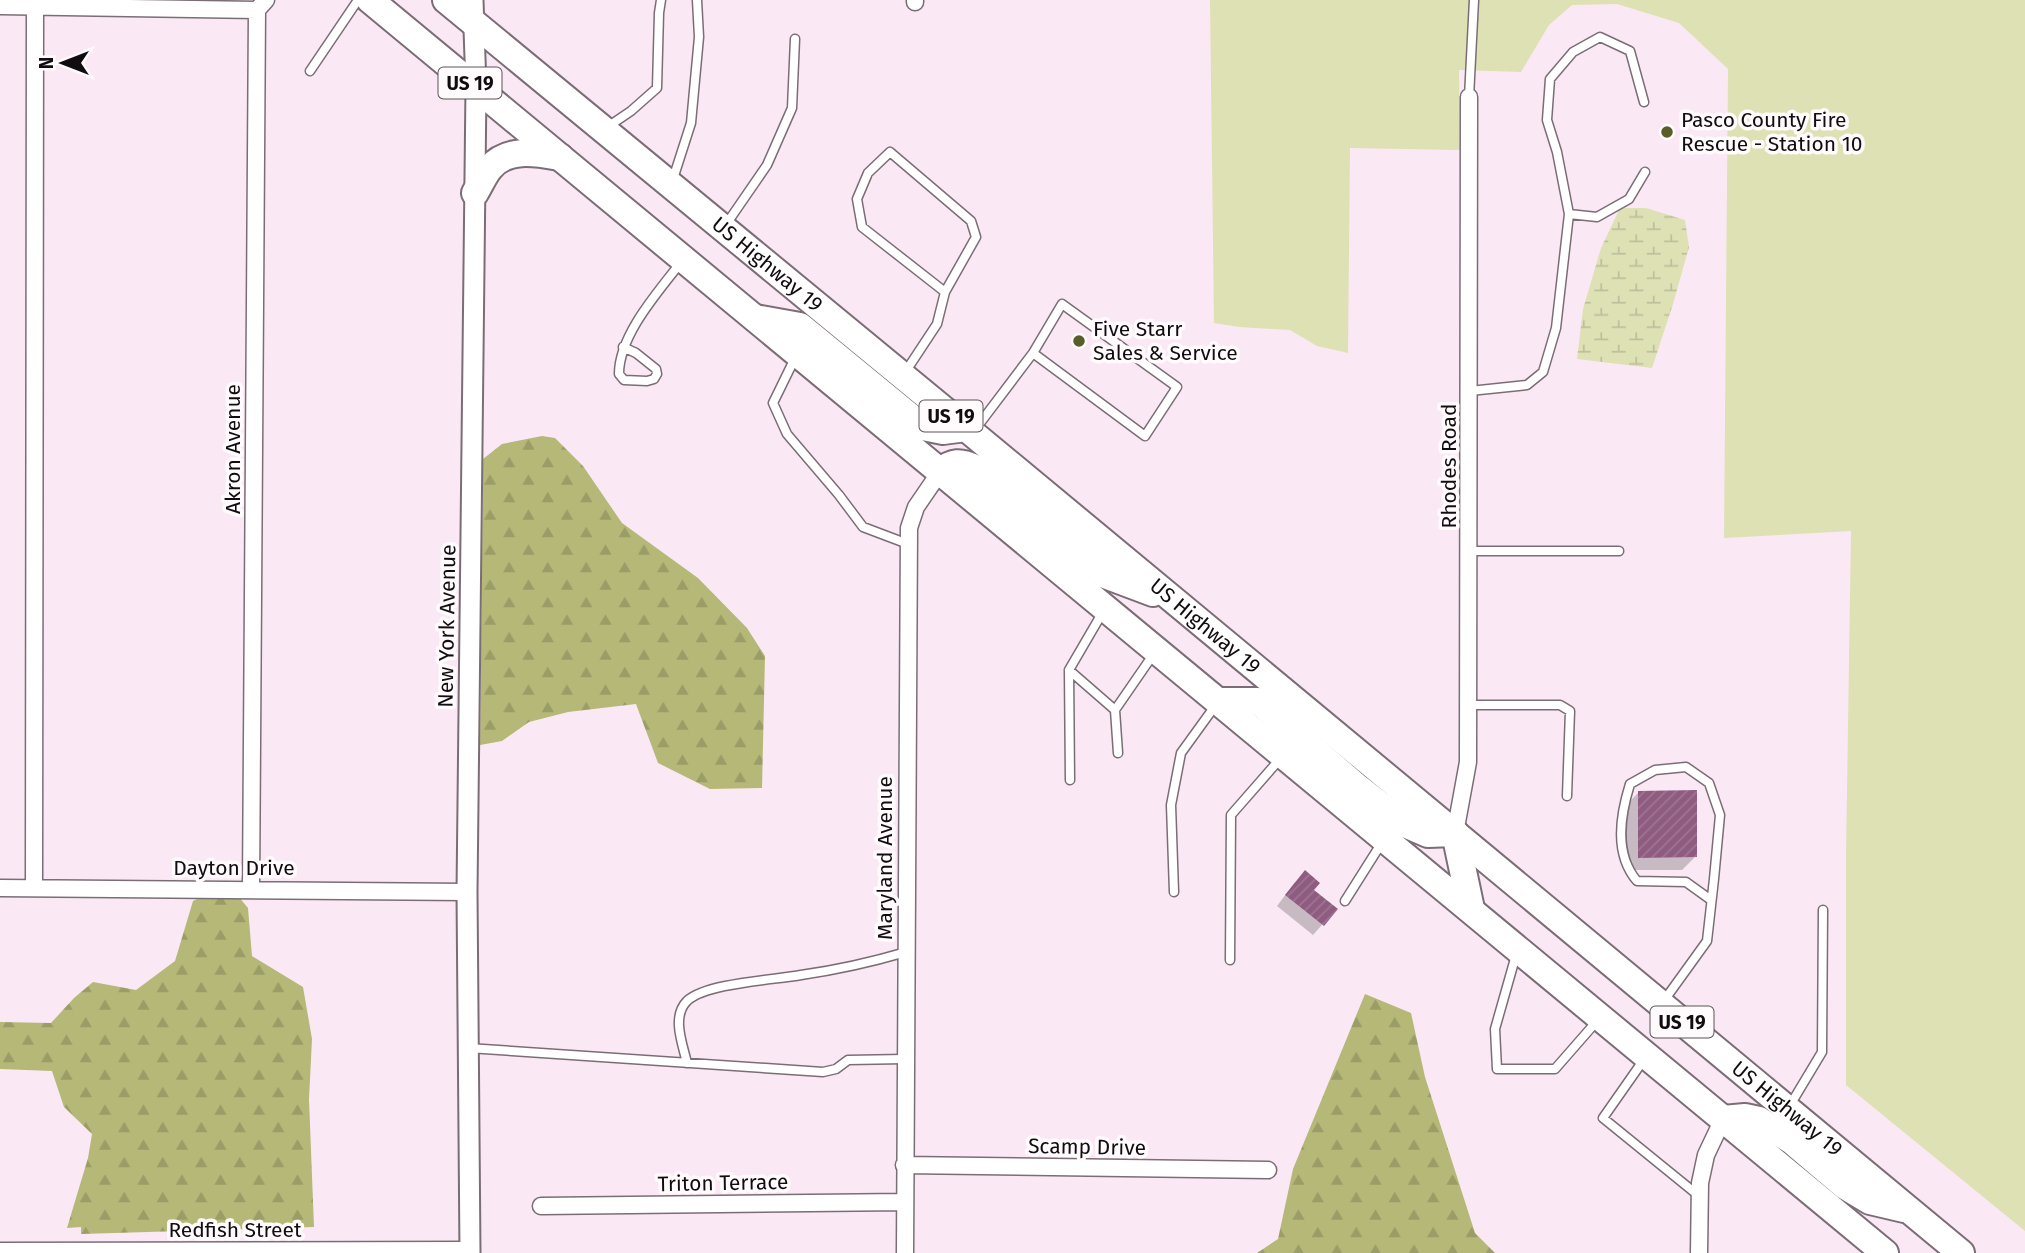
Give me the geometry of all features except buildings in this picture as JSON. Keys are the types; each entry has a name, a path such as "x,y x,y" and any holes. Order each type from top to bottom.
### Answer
{"highway":[{"name":"US 19","path":"370,0 1885,1253"},
{"name":"US Highway 19","path":"446,0 473,11 604,130 1961,1253"},
{"path":"475,192 491,166 510,155 530,152 561,158"},
{"path":"754,317 800,326 923,427 943,431 969,430"},
{"path":"940,472 954,463 975,468 1105,575 1174,601"},
{"path":"1219,701 1258,701 1356,786 1405,824 1428,834 1455,833 1471,909"},
{"path":"1723,1119 1745,1117 1759,1120 1774,1128 1844,1186 1870,1201 1909,1210"}],"street":[{"path":"0,6 259,3"},
{"name":"Akron Avenue","path":"251,889 259,3"},
{"path":"34,888 35,6"},
{"name":"New York Avenue","path":"470,1251 467,891 476,88 473,11"},
{"name":"Rhodes Road","path":"1455,833 1468,762 1469,97"},
{"name":"Maryland Avenue","path":"905,1253 908,544 909,528 916,507 940,472"},
{"name":"Dayton Drive","path":"0,888 467,891"},
{"path":"1699,1253 1700,1183 1706,1155 1723,1119"},
{"name":"Scamp Drive","path":"904,1165 1269,1170"},
{"name":"Triton Terrace","path":"541,1206 905,1202"},
{"name":"Redfish Street","path":"0,1251 470,1251"}],"lane":[{"path":"310,71 358,0"},
{"path":"604,130 657,88 661,0"},
{"path":"671,185 691,123 699,37 697,0"},
{"path":"1469,97 1474,0"},
{"path":"1470,391 1527,385 1543,372 1556,328 1569,214 1557,152 1547,120 1550,79 1573,52 1601,37 1630,51 1644,102"},
{"path":"723,228 767,165 792,108 795,39"},
{"path":"903,376 937,324 945,292 975,237 971,220 890,152 868,173 857,199 862,227 945,292"},
{"path":"1569,214 1597,217 1629,199 1646,172"},
{"path":"623,347 636,353 656,369 654,379 624,380 619,374 619,363 623,347 651,301 683,259"},
{"path":"969,430 1033,353 1062,304 1177,387 1146,436 1033,353"},
{"path":"798,354 773,403 787,435 863,527 908,544"},
{"path":"1470,551 1619,551"},
{"path":"1070,780 1069,670 1105,608"},
{"path":"1118,753 1115,710 1156,650"},
{"path":"1069,670 1115,710"},
{"path":"1174,891 1171,805 1181,753 1219,701"},
{"path":"1469,705 1560,705 1570,711 1567,796"},
{"path":"1230,960 1231,815 1284,755"},
{"path":"1661,1005 1707,941 1720,815 1709,783 1686,767 1655,770 1630,784 1622,808 1621,841 1627,869 1637,881 1686,882 1711,900"},
{"path":"1345,901 1385,838"},
{"path":"1787,1109 1822,1052 1823,910"},
{"path":"1518,948 1495,1029 1497,1069 1555,1069 1600,1017"},
{"path":"687,1063 679,1024 680,1011 687,1001 702,992 802,975 906,952"},
{"path":"468,1048 822,1072 836,1069 848,1060 905,1059"},
{"path":"1647,1056 1603,1118 1699,1196"}],"green space":[{"path":"1210,0 2025,0 2025,1231 1846,1085 1851,531 1724,538 1728,69 1679,23 1617,4 1572,5 1549,25 1521,72 1459,70 1460,150 1350,148 1348,353 1317,346 1290,330 1214,323"},
{"path":"1620,208 1646,208 1685,220 1689,247 1652,368 1577,359 1583,309 1601,248"},
{"path":"542,436 555,438 583,466 622,523 698,578 747,628 765,656 762,788 710,789 658,763 636,704 568,712 529,722 502,741 480,745 483,459 502,444"},
{"path":"228,884 248,908 252,956 303,987 312,1039 309,1099 314,1227 81,1234 81,1227 67,1228 88,1158 92,1134 64,1107 52,1071 0,1069 0,1022 51,1023 93,982 136,990 175,961 193,901"},
{"path":"1365,994 1411,1013 1425,1077 1475,1233 1495,1253 1257,1253 1278,1239 1293,1169"}],"place":[{"name":"Pasco County Fire Rescue - Station 10","path":"1667,132"},
{"name":"Five Starr Sales & Service","path":"1079,341"}]}
